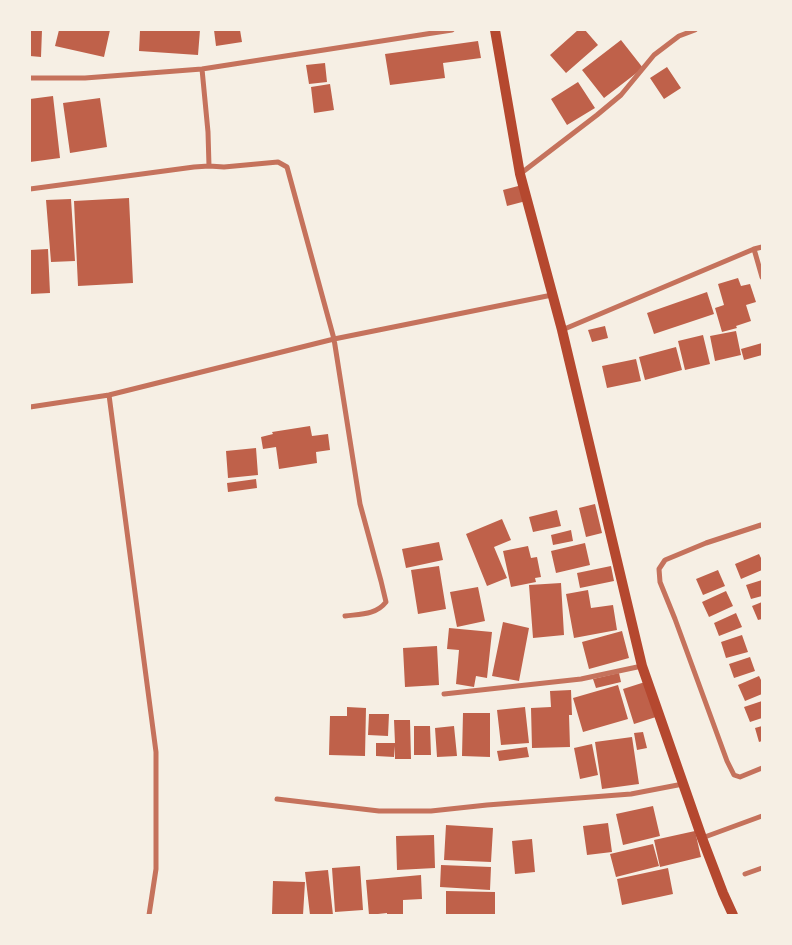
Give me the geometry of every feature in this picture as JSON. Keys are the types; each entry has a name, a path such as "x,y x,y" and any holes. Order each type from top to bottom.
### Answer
{"main road":[{"path":"495,30 520,174 562,330 642,666 702,838 733,915"}],"street":[{"path":"30,78 85,78 202,69 452,30"},
{"path":"520,174 621,95 654,56 679,36 695,30"},
{"path":"202,69 209,166"},
{"path":"30,189 194,167 278,162 287,166 334,339 360,504 386,602 381,608 373,612 345,616"},
{"path":"562,330 762,247"},
{"path":"754,249 762,277"},
{"path":"30,407 109,395 334,339 553,295"},
{"path":"109,395 156,752 156,869 150,915"},
{"path":"762,526 706,542 665,560 659,570 660,582 676,619 727,761 734,774 740,777 762,768"},
{"path":"444,694 581,679 642,666"},
{"path":"277,799 379,811 431,811 631,794 683,784"},
{"path":"702,838 762,816"},
{"path":"746,874 762,868"}],"building":[{"path":"30,30 42,30 41,57 30,56"},
{"path":"59,30 110,30 104,57 55,46"},
{"path":"140,30 200,30 198,55 139,51"},
{"path":"214,30 240,30 242,42 216,46"},
{"path":"578,30 585,30 598,45 566,73 550,55"},
{"path":"621,40 643,68 604,98 582,70"},
{"path":"478,41 481,58 443,63 445,78 390,85 385,54"},
{"path":"325,63 327,82 309,84 306,65"},
{"path":"667,67 681,88 664,99 650,78"},
{"path":"578,82 595,108 567,125 551,99"},
{"path":"330,84 334,110 314,113 311,87"},
{"path":"53,96 60,158 30,162 30,99"},
{"path":"100,98 107,147 70,153 63,103"},
{"path":"522,185 526,201 507,206 503,190"},
{"path":"129,198 133,283 78,286 74,201"},
{"path":"71,199 75,261 51,262 46,200"},
{"path":"48,249 50,293 30,294 30,250"},
{"path":"738,278 741,286 750,284 756,302 746,305 751,321 736,326 737,328 722,332 715,308 724,305 718,284"},
{"path":"707,292 714,314 654,334 647,313"},
{"path":"605,326 608,338 592,342 588,330"},
{"path":"736,331 741,355 715,361 710,336"},
{"path":"703,335 710,364 685,370 678,341"},
{"path":"762,343 762,355 744,360 741,349"},
{"path":"676,347 682,370 645,380 639,357"},
{"path":"636,359 641,381 607,388 602,366"},
{"path":"310,426 312,436 328,434 330,450 316,452 317,463 279,469 276,447 263,449 261,437 273,434 272,432"},
{"path":"256,448 258,475 228,478 226,451"},
{"path":"256,479 257,488 228,492 227,483"},
{"path":"595,504 602,533 586,537 579,508"},
{"path":"557,510 561,526 533,532 529,517"},
{"path":"502,519 511,540 494,547 507,578 487,586 466,534"},
{"path":"571,530 573,541 553,545 551,535"},
{"path":"439,542 443,560 406,568 402,549"},
{"path":"585,543 590,565 556,573 551,551"},
{"path":"528,546 531,558 537,557 541,577 535,578 536,582 511,587 503,551"},
{"path":"759,554 762,560 762,570 741,579 735,564"},
{"path":"439,566 446,609 418,614 411,570"},
{"path":"611,566 614,581 580,588 577,573"},
{"path":"718,570 725,586 703,595 696,579"},
{"path":"762,580 762,596 751,599 746,585"},
{"path":"561,583 564,635 533,638 529,585"},
{"path":"478,587 485,621 457,627 450,592"},
{"path":"588,590 591,608 613,605 617,630 574,638 566,594"},
{"path":"726,591 733,606 709,617 702,602"},
{"path":"762,602 762,619 758,620 752,606"},
{"path":"736,613 742,627 719,636 714,623"},
{"path":"503,622 529,628 519,681 492,676"},
{"path":"449,628 492,632 487,678 476,676 474,687 456,684 459,650 447,649"},
{"path":"622,631 629,658 589,669 582,642"},
{"path":"742,635 748,652 726,658 721,642"},
{"path":"437,646 439,685 405,687 403,648"},
{"path":"750,657 755,671 734,678 729,664"},
{"path":"619,673 621,682 596,688 593,679"},
{"path":"759,676 762,682 762,694 745,701 738,685"},
{"path":"645,682 656,717 634,724 623,689"},
{"path":"618,685 628,719 583,732 573,698"},
{"path":"571,690 572,715 569,715 570,747 532,748 531,708 551,707 550,691"},
{"path":"762,701 762,718 750,722 744,707"},
{"path":"347,707 366,708 365,756 329,755 330,716 347,716"},
{"path":"525,707 529,743 501,745 497,710"},
{"path":"463,713 490,713 490,757 462,756"},
{"path":"369,714 389,714 388,736 368,735"},
{"path":"394,720 410,720 411,759 395,759 395,746 394,757 376,756 376,743 395,743"},
{"path":"414,726 430,726 431,755 414,755"},
{"path":"454,726 457,756 437,757 435,728"},
{"path":"762,726 762,741 759,742 755,728"},
{"path":"643,732 647,748 637,750 634,733"},
{"path":"632,737 639,784 602,789 595,742"},
{"path":"592,744 598,775 580,779 574,748"},
{"path":"527,747 529,757 499,761 497,751"},
{"path":"653,806 660,836 623,845 616,814"},
{"path":"608,823 612,852 587,855 583,826"},
{"path":"446,825 493,828 491,862 444,860"},
{"path":"695,831 701,857 660,867 654,840"},
{"path":"434,835 435,868 397,870 396,836"},
{"path":"532,839 535,872 515,874 512,841"},
{"path":"653,844 659,866 616,877 610,854"},
{"path":"441,865 491,867 490,890 440,887"},
{"path":"360,866 363,910 335,912 332,868"},
{"path":"668,868 673,894 622,905 617,879"},
{"path":"328,870 333,915 310,915 305,872"},
{"path":"421,875 422,899 403,900 403,915 387,915 387,913 369,915 366,880"},
{"path":"273,881 305,882 303,915 272,915"},
{"path":"446,891 495,892 495,915 446,915"}]}
